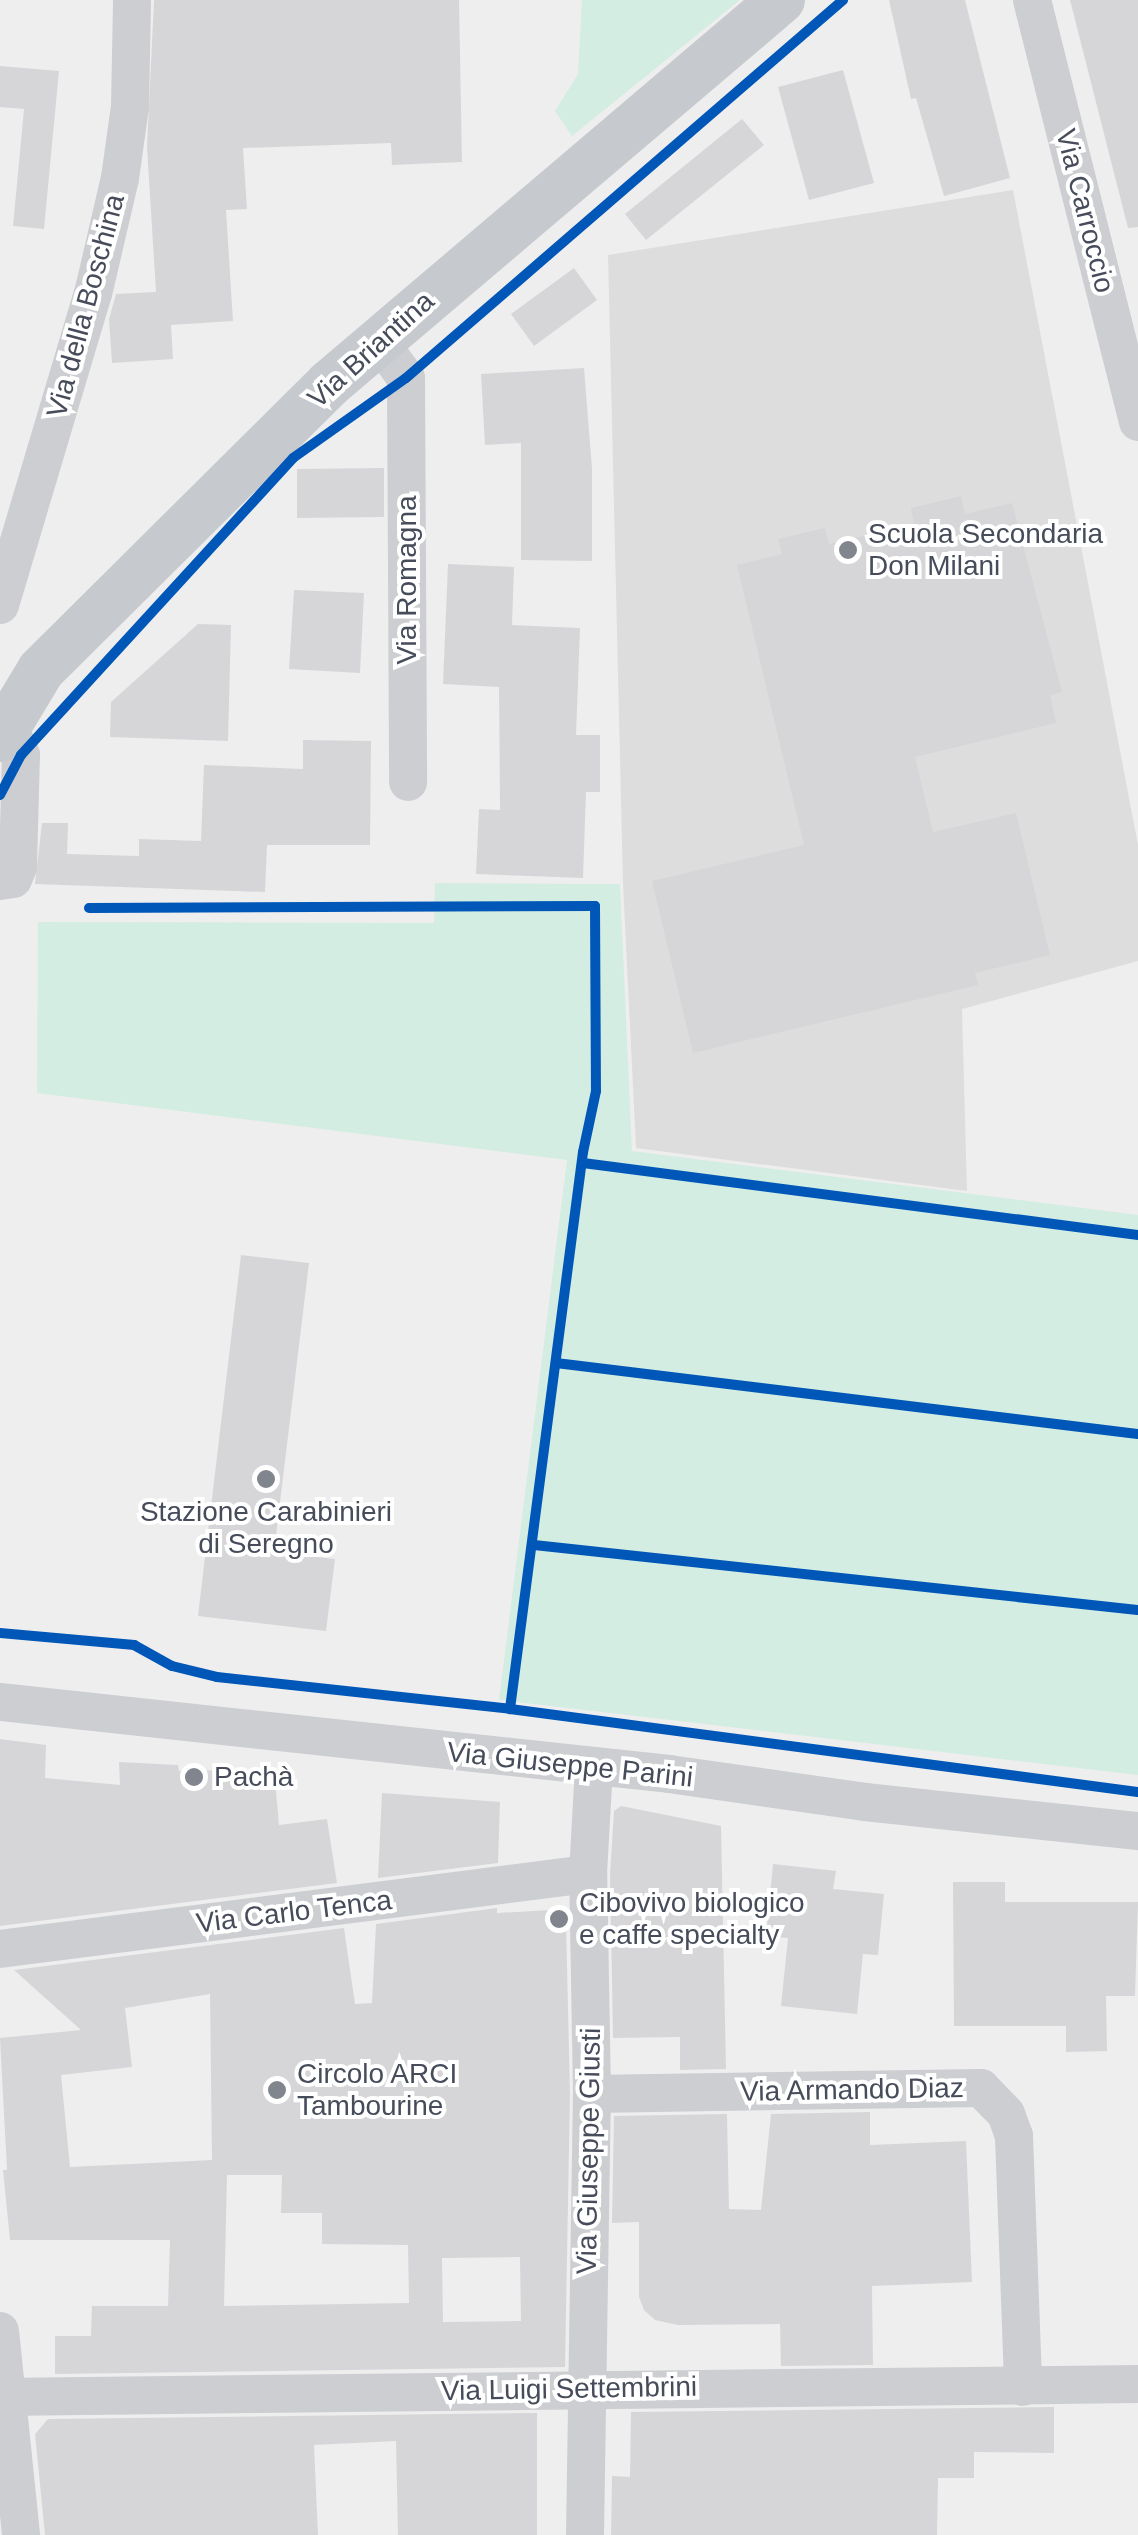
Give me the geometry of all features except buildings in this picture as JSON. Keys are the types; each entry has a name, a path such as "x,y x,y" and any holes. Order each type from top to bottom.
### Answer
{"main road":[{"name":"Via Briantina","path":"12,704 378,340 781,0"}],"street":[{"name":"Via della Boschina","path":"0,605 94,294 120,178 130,106 132,0"},
{"name":"Via Carroccio","path":"1032,0 1138,422"},
{"name":"Via Romagna","path":"378,340 406,378 408,782"},
{"path":"0,881 13,879 18,867 22,756 12,704"},
{"name":"Via Giuseppe Parini","path":"0,1702 1138,1831"},
{"name":"Via Giuseppe Giusti","path":"585,2535 592,2094 588,1874 594,1768"},
{"name":"Via Carlo Tenca","path":"0,1949 588,1874"},
{"name":"Via Armando Diaz","path":"592,2094 981,2088 1006,2114 1014,2136 1023,2387"},
{"path":"0,2331 3,2397 21,2535"},
{"name":"Via Luigi Settembrini","path":"3,2397 586,2387 1138,2384"}],"shaded area":[{"name":"Scuola Secondaria Don Milani","path":"1013,190 1138,845 1138,961 962,1009 967,1191 636,1148 623,884 608,255"}],"green space":[{"path":"582,0 740,0 572,136 555,111 578,74"},
{"path":"435,883 620,884 632,1151 1138,1215 1138,1775 499,1700 567,1160 37,1093 38,922 434,923"}],"cycle path":[{"path":"0,795 21,755 293,458 406,378 843,0"},
{"path":"89,908 595,906 596,1091 583,1152 510,1709 1138,1792"},
{"path":"583,1163 1138,1235"},
{"path":"556,1363 1138,1434"},
{"path":"534,1545 1138,1610"},
{"path":"0,1633 134,1645 172,1666 217,1677 510,1709"}],"place":[{"name":"Scuola Secondaria Don Milani","path":"848,550"},
{"name":"Stazione Carabinieri di Seregno","path":"266,1479"},
{"name":"Pachà","path":"194,1777"},
{"name":"Cibovivo biologico e caffe specialty","path":"559,1919"},
{"name":"Circolo ARCI Tambourine","path":"277,2090"}]}
